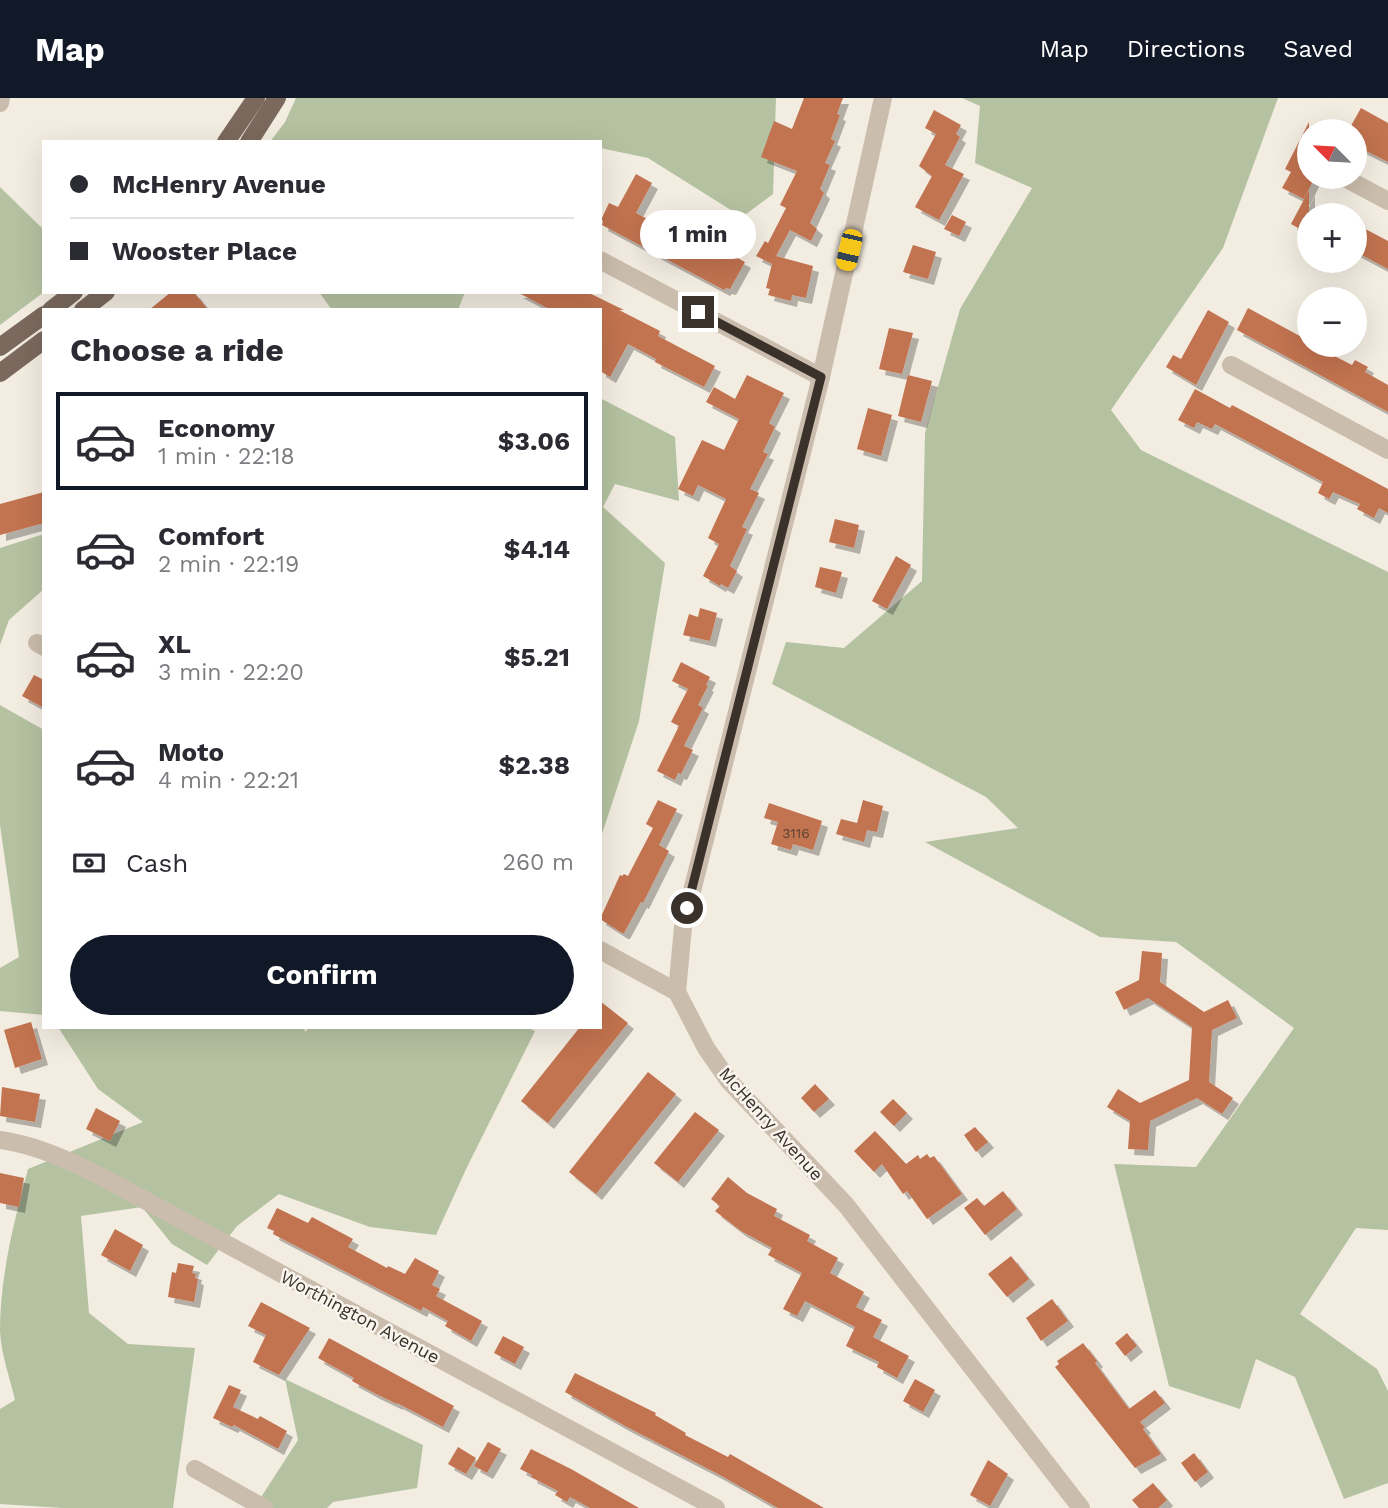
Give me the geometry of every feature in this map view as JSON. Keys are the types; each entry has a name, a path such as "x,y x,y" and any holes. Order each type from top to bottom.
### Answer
{"main road":[{"path":"227,140 256,98"},
{"path":"250,140 277,98"},
{"path":"54,308 71,294"},
{"path":"86,308 103,294"},
{"path":"0,347 42,316"},
{"path":"0,373 42,342"}],"street":[{"path":"0,103 1,98"},
{"path":"602,951 677,992 683,927 821,377 883,98"},
{"path":"1366,189 1388,201"},
{"path":"602,261 821,377"},
{"path":"1231,365 1388,450"},
{"name":"McHenry Avenue","path":"677,992 706,1048 729,1081 846,1205 1081,1508"},
{"name":"Worthington Avenue","path":"0,1140 40,1150 90,1171 716,1508"},
{"path":"195,1469 264,1508"}],"green space":[{"path":"296,98 776,98 773,194 742,217 648,158 602,148 602,140 272,140 285,122"},
{"path":"962,98 1278,98 1223,248 1111,410 1141,450 1388,572 1388,1230 1356,1228 1300,1314 1377,1369 1388,1391 1388,1483 1344,1499 1295,1377 1256,1359 1240,1409 1169,1386 1114,1164 1196,1167 1294,1028 1176,942 1100,937 925,842 1018,828 986,797 772,684 786,642 844,648 922,581 925,433 960,309 1032,188 975,163 980,106"},
{"path":"0,187 42,228 42,294 0,325"},
{"path":"320,294 464,294 459,308 331,308"},
{"path":"602,399 675,437 679,501 615,484 603,507 665,563 639,721 602,834"},
{"path":"42,535 42,591 9,620 0,645 0,548"},
{"path":"0,705 42,729 42,1015 0,1011 0,968 19,957 0,825"},
{"path":"59,1029 535,1031 436,1235 370,1227 279,1194 237,1226 207,1265 172,1244 142,1207 81,1216 89,1313 128,1344 195,1348 173,1508 62,1508 0,1504 0,1409 15,1400 2,1348 2,1290 28,1169 143,1122 98,1089"},
{"path":"285,1379 423,1445 417,1488 333,1502 327,1508 254,1508 298,1440"}],"building":[{"path":"804,98 843,98 831,139 835,141 825,163 830,165 820,189 824,193 810,223 817,229 811,241 790,230 776,256 813,266 806,298 792,295 791,301 768,295 770,289 766,288 772,264 756,256 765,241 768,243 786,208 780,205 797,171 761,157 774,121 792,129"},
{"path":"1361,108 1388,123 1388,162 1367,152 1367,119 1355,119"},
{"path":"934,110 961,125 956,134 960,137 945,165 964,174 939,220 915,207 932,176 919,166 936,134 925,128"},
{"path":"1297,146 1297,189 1309,189 1304,199 1282,188 1291,172 1285,169"},
{"path":"636,174 652,183 636,213 723,259 727,252 745,262 730,289 724,290 602,225 602,218 609,203 618,207"},
{"path":"1309,190 1309,203 1302,203"},
{"path":"1297,213 1297,227 1291,224"},
{"path":"952,215 966,222 959,236 944,229"},
{"path":"1367,230 1388,241 1388,269 1367,258"},
{"path":"913,245 936,252 928,279 903,272"},
{"path":"169,294 196,294 206,308 151,308"},
{"path":"521,294 591,294 660,331 658,336 715,366 704,387 655,362 656,359 628,344 610,377 602,372 602,308 547,308"},
{"path":"1248,308 1297,335 1297,357 1336,357 1352,365 1355,360 1368,367 1365,372 1388,385 1388,412 1237,330"},
{"path":"1208,310 1229,322 1196,385 1166,367 1173,355 1181,359"},
{"path":"889,328 913,333 902,374 879,369"},
{"path":"747,375 784,393 769,423 775,427 763,452 768,454 750,489 759,493 742,527 747,529 730,566 737,571 728,588 703,576 719,544 708,538 726,499 698,485 693,496 678,489 702,440 724,450 739,419 706,402 714,387 735,399"},
{"path":"908,375 932,381 921,422 898,416"},
{"path":"1195,389 1230,408 1232,405 1388,489 1388,513 1379,508 1374,518 1357,509 1360,504 1333,492 1329,499 1318,493 1323,482 1215,424 1212,429 1197,422 1194,428 1178,420"},
{"path":"868,408 892,415 881,456 857,449"},
{"path":"42,493 42,524 0,535 0,504"},
{"path":"835,519 859,525 854,548 829,542"},
{"path":"896,556 911,565 887,609 872,601"},
{"path":"820,567 842,572 836,593 815,587"},
{"path":"700,608 717,613 710,641 683,635 689,614 698,617"},
{"path":"681,662 710,677 698,705 703,708 684,746 693,750 675,780 657,771 679,726 671,722 688,689 672,681"},
{"path":"34,675 42,679 42,707 22,696"},
{"path":"658,800 677,809 659,845 669,851 643,903 641,902 622,933 602,920 602,915 620,875 628,876 653,828 646,824"},
{"path":"863,800 883,806 877,832 867,830 864,842 836,834 841,819 857,823"},
{"path":"769,803 822,821 813,850 793,844 791,850 771,844 778,822 764,818"},
{"path":"1142,951 1162,953 1160,982 1204,1012 1228,1000 1237,1018 1212,1030 1209,1082 1233,1098 1222,1114 1197,1098 1150,1121 1148,1150 1128,1149 1130,1121 1107,1107 1118,1089 1140,1103 1189,1080 1192,1027 1148,998 1124,1010 1115,992 1139,980"},
{"path":"602,1003 628,1023 548,1123 521,1101 578,1029 602,1029"},
{"path":"31,1022 42,1059 15,1068 4,1030"},
{"path":"648,1072 676,1094 596,1194 569,1172"},
{"path":"815,1084 829,1099 814,1112 801,1098"},
{"path":"2,1087 40,1094 35,1122 0,1116"},
{"path":"893,1099 907,1113 894,1126 880,1112"},
{"path":"96,1108 120,1121 110,1141 86,1129"},
{"path":"695,1112 719,1130 678,1182 654,1163"},
{"path":"975,1127 988,1142 976,1152 964,1135"},
{"path":"875,1131 906,1164 918,1155 920,1159 927,1154 930,1158 934,1156 962,1194 927,1219 907,1191 903,1194 882,1164 874,1172 854,1151"},
{"path":"0,1173 24,1178 19,1207 0,1203"},
{"path":"728,1177 747,1193 777,1209 774,1216 810,1235 807,1241 838,1258 830,1273 864,1292 856,1307 882,1320 873,1337 909,1356 897,1378 877,1367 879,1362 846,1346 855,1327 805,1301 797,1316 783,1309 802,1273 768,1255 772,1248 741,1231 715,1211 720,1206 711,1199"},
{"path":"1003,1191 1017,1209 985,1235 964,1208 977,1198 984,1206"},
{"path":"277,1208 308,1223 312,1217 353,1239 348,1247 387,1268 388,1266 405,1274 415,1258 439,1271 432,1285 440,1289 436,1296 482,1321 471,1341 445,1326 448,1321 423,1307 421,1311 273,1234 274,1231 267,1228"},
{"path":"115,1229 143,1245 130,1271 101,1255"},
{"path":"1011,1256 1029,1279 1007,1297 988,1274"},
{"path":"178,1263 194,1266 192,1273 196,1274 195,1278 198,1279 194,1302 168,1297 172,1272 176,1273"},
{"path":"1052,1299 1068,1321 1041,1341 1026,1318"},
{"path":"261,1302 310,1328 279,1375 253,1362 266,1335 248,1326"},
{"path":"1127,1333 1137,1346 1125,1356 1115,1343"},
{"path":"503,1336 524,1347 515,1364 494,1353"},
{"path":"329,1338 454,1406 443,1427 352,1381 354,1378 318,1358"},
{"path":"1083,1343 1129,1409 1155,1390 1165,1403 1140,1422 1161,1454 1135,1468 1055,1367 1059,1364 1057,1361"},
{"path":"575,1373 656,1413 655,1415 686,1433 685,1435 728,1457 730,1454 824,1508 778,1508 625,1426 565,1392"},
{"path":"915,1379 935,1390 923,1412 903,1401"},
{"path":"229,1385 241,1390 233,1407 258,1419 260,1416 287,1431 278,1449 234,1425 232,1427 213,1418"},
{"path":"488,1442 501,1449 487,1473 474,1466"},
{"path":"458,1447 476,1458 466,1474 448,1464"},
{"path":"531,1449 639,1508 590,1508 570,1497 567,1502 555,1495 558,1491 520,1469"},
{"path":"1194,1453 1208,1472 1195,1482 1181,1463"},
{"path":"988,1460 1008,1474 990,1506 970,1495"},
{"path":"1153,1483 1167,1500 1158,1508 1139,1508 1132,1500"}],"route":[{"path":"687,908 821,377 698,312"}]}
